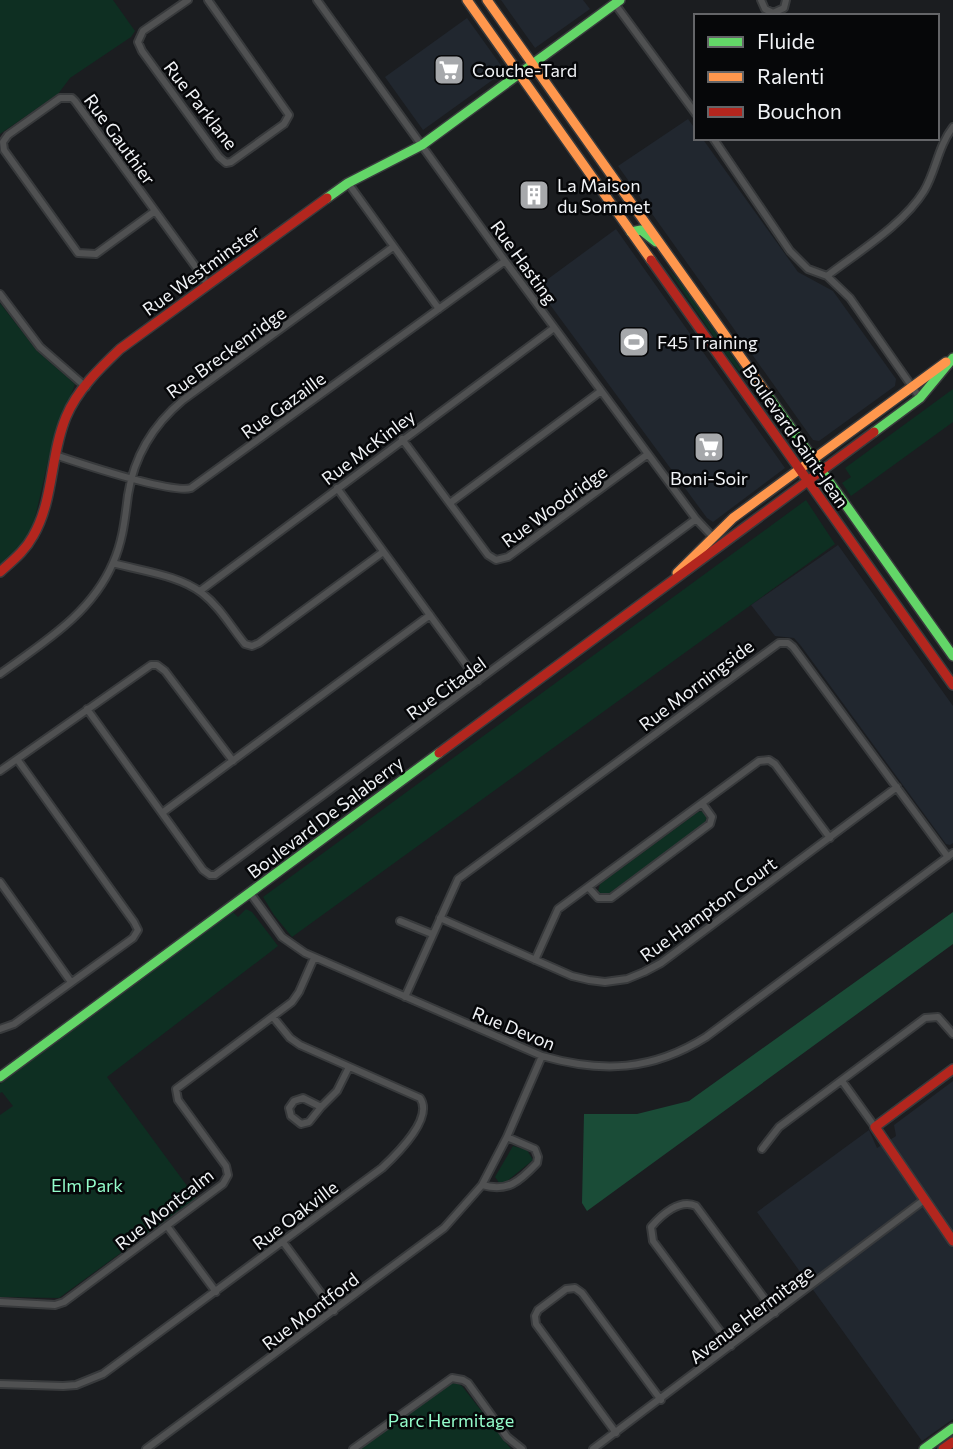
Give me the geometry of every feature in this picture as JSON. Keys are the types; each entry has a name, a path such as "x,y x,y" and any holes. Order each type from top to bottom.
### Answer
{"street":[{"name":"Rue Parklane","path":"188,0 144,32 138,41 142,51 222,160 231,162 284,124 289,115 208,0"},
{"name":"Rue Hasting","path":"317,0 554,328 696,519 712,536"},
{"name":"Boulevard Saint-Jean","path":"467,0 953,685"},
{"name":"Boulevard Saint-Jean","path":"487,0 953,656"},
{"path":"761,0 765,9 773,13 784,8 786,0"},
{"name":"Rue Westminster","path":"0,572 21,556 40,526 66,415 107,362 126,344 348,183 422,145 617,2"},
{"path":"617,2 694,111"},
{"name":"Rue Gauthier","path":"155,211 96,254 78,253 4,150 4,139 60,98 72,98 155,211 208,284"},
{"path":"827,276 908,212 925,190 945,137 953,127"},
{"path":"714,140 790,251 808,269 827,276 850,298 920,398"},
{"path":"348,183 439,309"},
{"path":"631,232 641,230 663,247"},
{"name":"Rue Breckenridge","path":"0,674 80,612 102,584 113,563 125,526 132,478 146,440 171,410 393,247"},
{"name":"Rue Gazaille","path":"55,455 132,478 179,489 191,488 505,261"},
{"path":"0,294 40,347 86,387"},
{"name":"Rue McKinley","path":"200,591 554,328"},
{"name":"Boulevard De Salaberry","path":"669,582 712,536 812,458 953,357"},
{"name":"Boulevard De Salaberry","path":"0,1077 920,398 953,357"},
{"path":"450,503 601,391"},
{"name":"Rue Woodridge","path":"402,439 488,555 496,559 504,559 648,454"},
{"path":"337,488 478,681"},
{"name":"Rue Citadel","path":"162,813 203,870 210,875 221,871 696,519"},
{"path":"113,563 169,578 200,591 219,609 245,644 256,645 383,552"},
{"path":"87,709 162,813 430,615"},
{"name":"Rue Morningside","path":"405,996 458,879 779,643 788,643 793,648 951,855"},
{"path":"0,771 147,666 157,665 165,671 233,761"},
{"path":"0,1030 14,1024 133,938 138,930 17,759"},
{"path":"535,960 555,912 759,761 769,760 775,764 830,838"},
{"name":"Rue Hampton Court","path":"440,918 572,976 597,982 626,979 661,962 897,787"},
{"path":"588,887 598,898 611,898 710,824 712,817 702,803"},
{"name":"Rue Devon","path":"250,893 282,937 296,949 314,958 542,1056 578,1066 617,1067 652,1062 679,1052 713,1032 951,855"},
{"path":"0,882 71,982"},
{"path":"400,921 432,934"},
{"name":"Rue Montcalm","path":"0,1302 55,1305 64,1302 223,1184 228,1172 225,1163 178,1100 177,1089 298,996 314,958"},
{"name":"Rue Oakville","path":"0,1384 76,1385 103,1374 388,1163 412,1135 423,1114 424,1105 420,1098 295,1042 273,1017"},
{"path":"762,1149 779,1127 925,1018 938,1017 953,1034"},
{"name":"Rue Montford","path":"146,1449 444,1228 482,1185 507,1137 542,1056"},
{"path":"321,1107 308,1100 298,1099 291,1104 289,1112 297,1122 305,1123 321,1107 337,1091 349,1067"},
{"path":"875,1126 953,1069"},
{"path":"842,1081 953,1241"},
{"path":"482,1185 497,1189 506,1188 537,1163 535,1149 507,1137"},
{"name":"Avenue Hermitage","path":"593,1449 924,1200"},
{"path":"731,1346 653,1241 651,1227 664,1215 682,1204 696,1206 775,1313"},
{"path":"167,1226 216,1292"},
{"path":"283,1242 334,1311"},
{"path":"616,1433 536,1324 536,1312 556,1296 570,1288 582,1293 661,1400"},
{"path":"353,1449 452,1378 468,1383 507,1437 522,1449"},
{"path":"924,1449 953,1427"},
{"path":"943,1449 953,1442"}],"shaded area":[{"path":"501,0 583,0 590,9 535,48"},
{"path":"467,18 505,71 423,130 385,77"},
{"path":"688,119 694,127 694,140 703,140 798,272 833,291 896,379 895,386 819,441 813,440 618,166"},
{"path":"616,229 785,468 713,522 707,518 537,287"},
{"path":"838,545 953,706 953,843 950,845 946,844 801,646 794,638 775,636 751,605"},
{"path":"953,1081 953,1419 922,1441 757,1212 869,1130 877,1148 896,1136 894,1125"}],"green space":[{"path":"0,0 113,0 135,31 131,37 70,78 58,94 0,134"},
{"path":"665,265 684,287 762,399 729,359"},
{"path":"0,303 37,351 75,384 50,453 34,522 23,546 0,567"},
{"path":"953,389 953,422 851,496 842,483 851,477 845,468"},
{"path":"806,500 835,544 292,937 274,915 263,897"},
{"path":"703,811 707,816 705,823 607,895 598,891 600,884"},
{"name":"Elm Park","path":"246,909 252,912 278,946 107,1077 196,1198 59,1298 0,1297 0,1115 13,1106 2,1092 0,1093 0,1084 233,912 238,917"},
{"path":"953,912 953,944 587,1211 582,1203 584,1114 637,1114 689,1101"},
{"path":"513,1146 527,1150 533,1160 500,1184 495,1177"},
{"name":"Parc Hermitage","path":"456,1383 462,1386 511,1449 361,1449 448,1384"}],"traffic: fast":[{"path":"327,198 348,183 422,145 620,0"},
{"path":"631,232 641,230 656,242"},
{"path":"874,432 920,398 953,358"},
{"path":"767,394 953,656"},
{"path":"0,1077 439,753"},
{"path":"924,1449 953,1428"}],"traffic: slow":[{"path":"467,0 651,260"},
{"path":"487,0 767,394"},
{"path":"677,573 733,518 946,362"}],"traffic: jam":[{"path":"0,572 26,546 40,522 66,417 90,380 120,349 327,198"},
{"path":"651,260 953,685"},
{"path":"439,753 874,432"},
{"path":"953,1069 875,1127 953,1241"},
{"path":"943,1449 953,1442"}],"place":[{"name":"Couche-Tard","path":"449,70"},
{"name":"La Maison du Sommet","path":"534,195"},
{"name":"F45 Training","path":"634,342"},
{"name":"Boni-Soir","path":"709,447"}]}
